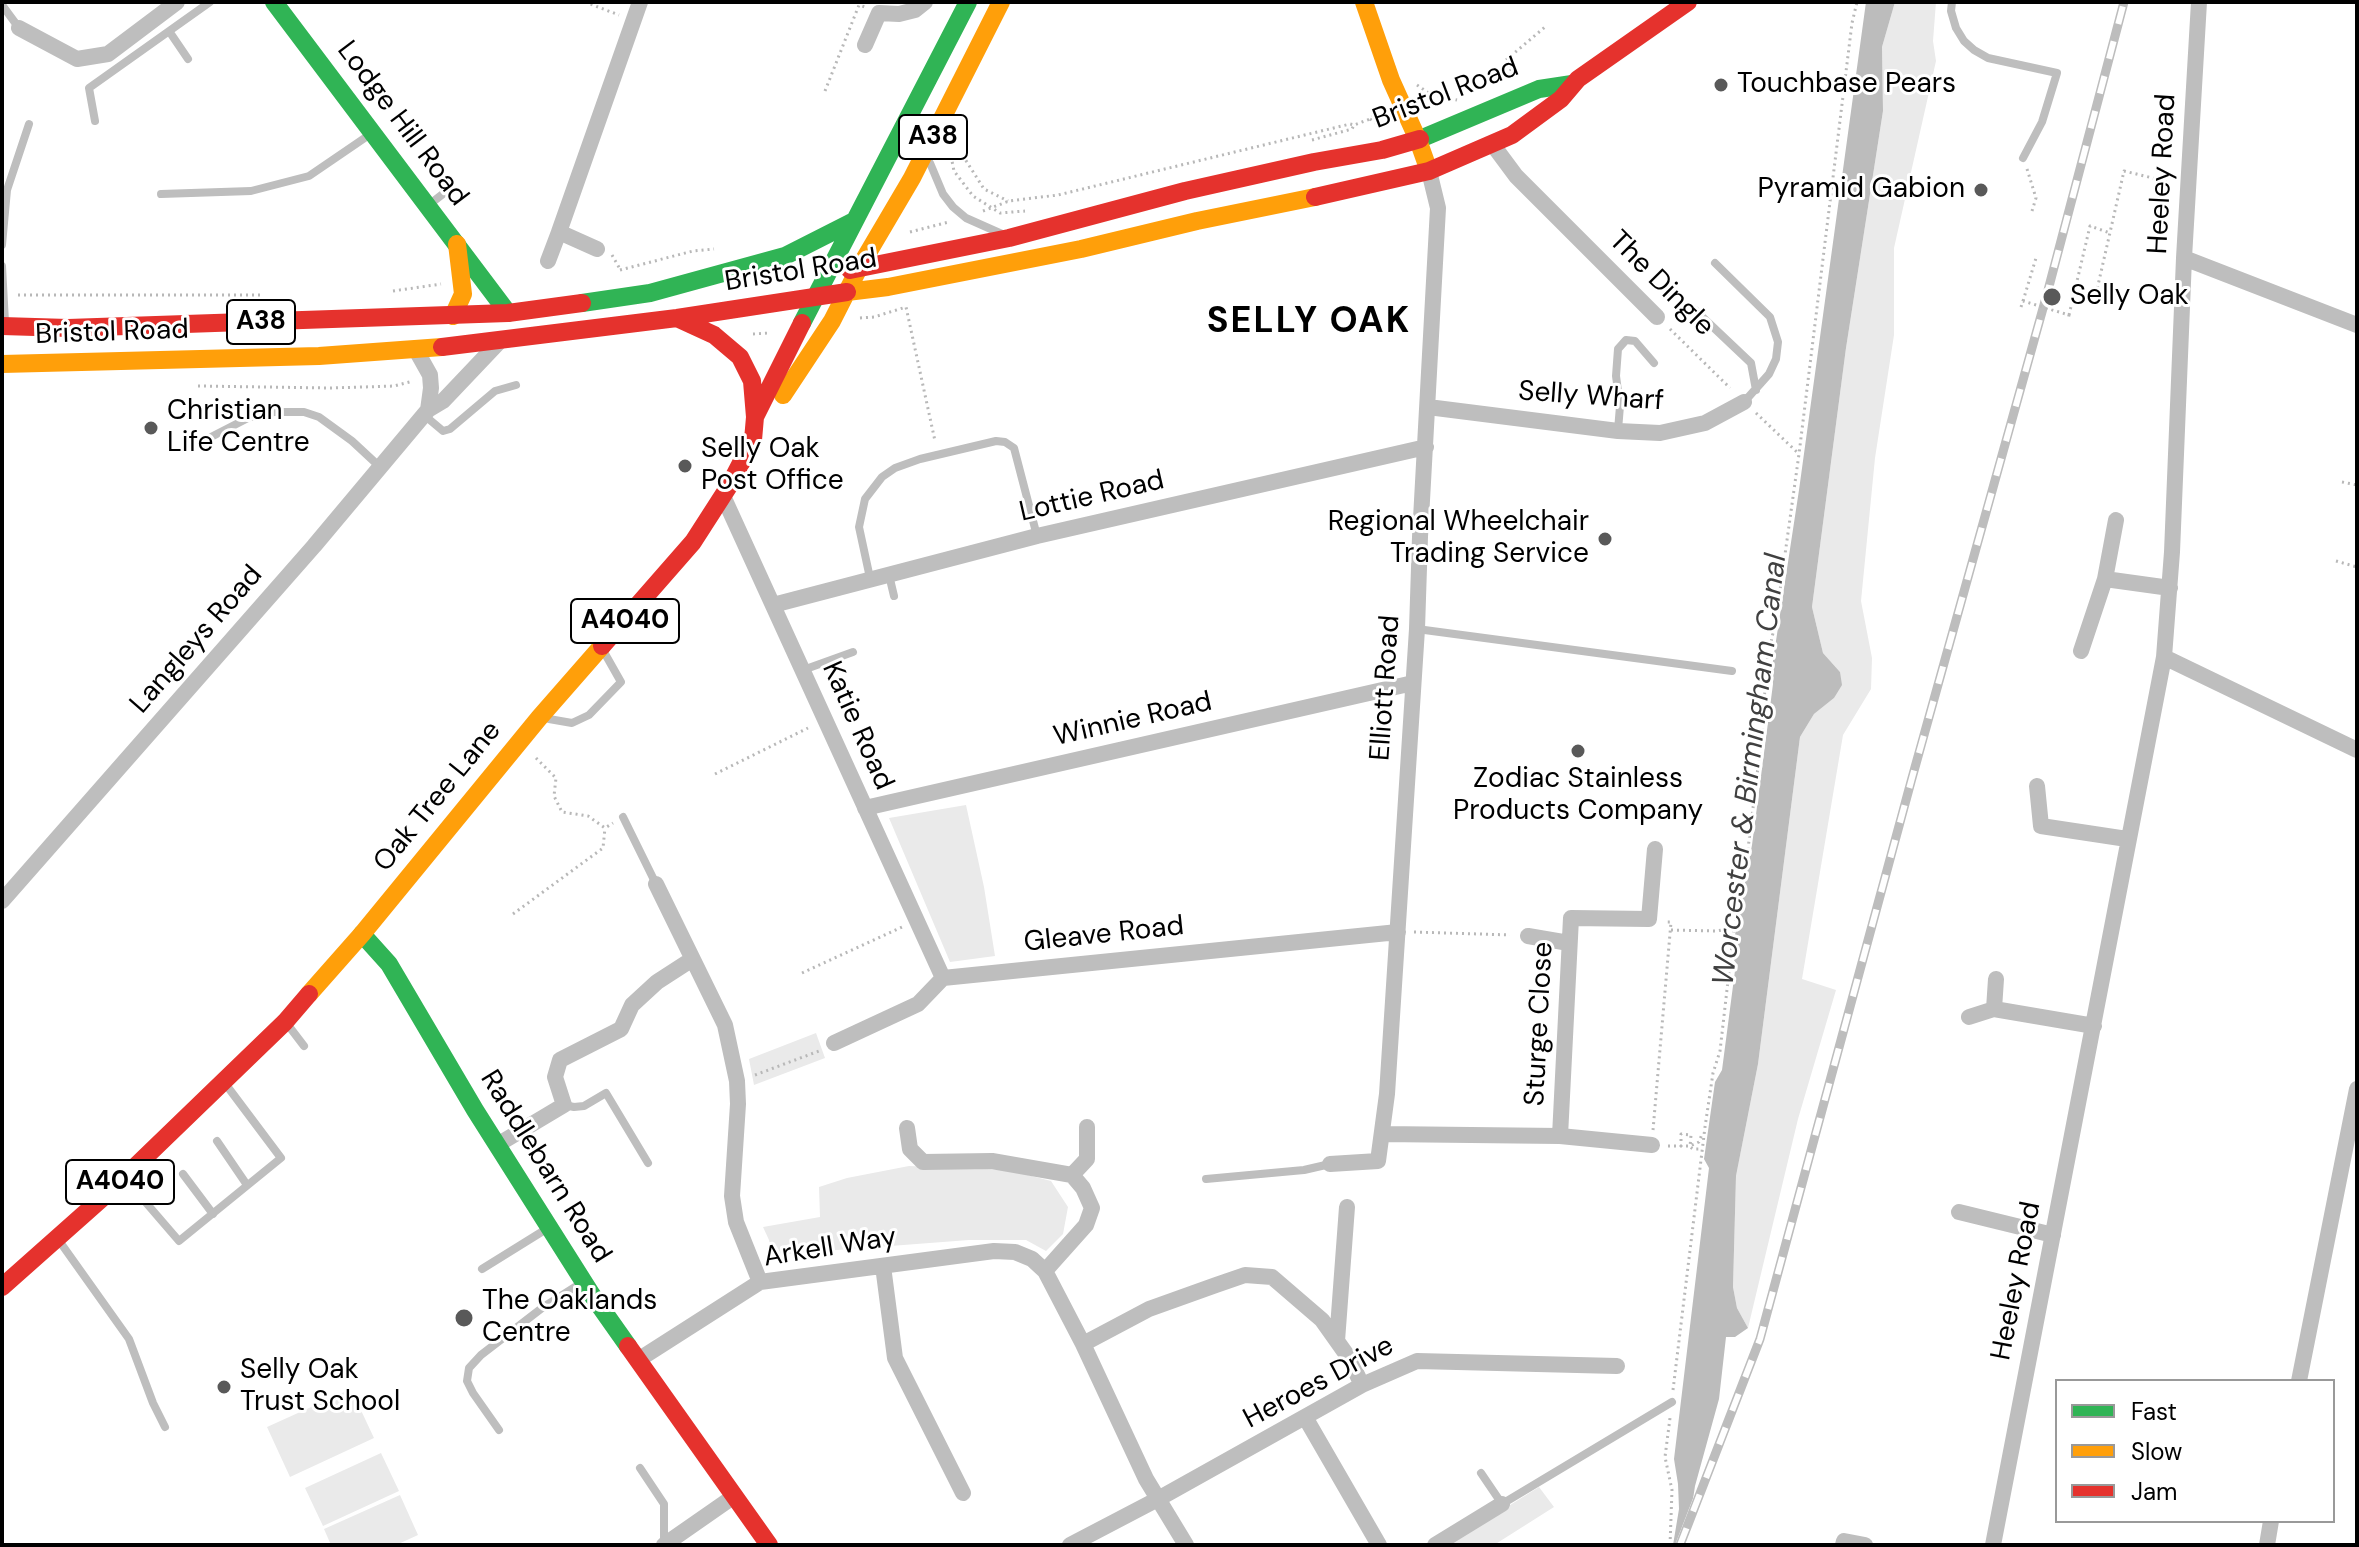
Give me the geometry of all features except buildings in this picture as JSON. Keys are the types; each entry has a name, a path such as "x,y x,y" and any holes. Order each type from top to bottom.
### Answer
{"main road":[{"name":"Lodge Hill Road","path":"274,2 508,313"},
{"name":"A38","path":"859,268 926,151 998,2"},
{"path":"1364,2 1391,80 1429,171"},
{"name":"Bristol Road","path":"2,364 319,356 416,350 677,318 888,287 1081,249 1429,171 1493,145 1543,114 1561,99 1572,84 1688,2"},
{"name":"A38","path":"650,293 715,294 790,284 825,275 962,5"},
{"name":"Bristol Road","path":"825,275 1009,238 1185,191 1382,150 1418,140 1539,89 1572,84"},
{"name":"A38","path":"650,293 785,256 854,221"},
{"name":"Lodge Hill Road","path":"453,316 463,294 456,242"},
{"path":"753,440 810,357 859,268"},
{"name":"Oak Tree Lane","path":"2,1287 124,1178 285,1022 362,934 539,718 681,557 723,496 753,440 755,417 825,275"},
{"name":"Bristol Road","path":"3,329 508,313 650,293"},
{"name":"A4040","path":"677,318 714,335 740,357 752,381 755,417"},
{"path":"3,329 11,336 115,342 120,346 122,361"},
{"path":"2,353 26,363"},
{"name":"Raddlebarn Road","path":"362,934 389,964 583,1282 769,1545"}],"street":[{"path":"19,28 77,59 108,54 177,2"},
{"path":"548,261 640,2"},
{"path":"865,45 879,13 907,12 925,2"},
{"path":"962,5 976,9 998,2"},
{"name":"Heeley Road","path":"1993,1545 2164,657 2199,2"},
{"name":"The Dingle","path":"1493,145 1516,176 1657,317"},
{"name":"Elliott Road","path":"1330,1164 1378,1161 1387,1094 1417,629 1438,208 1429,171"},
{"path":"559,232 597,249"},
{"path":"2184,258 2357,325"},
{"name":"Langleys Road","path":"2,901 426,412 443,401 500,340"},
{"path":"416,350 430,375 426,412"},
{"name":"Selly Wharf","path":"1428,407 1618,431 1660,433 1705,423 1750,396"},
{"name":"Lottie Road","path":"773,605 1037,536 1426,447"},
{"name":"Katie Road","path":"723,496 943,978"},
{"path":"2081,651 2105,579 2116,520"},
{"path":"2105,579 2170,588"},
{"path":"2164,657 2357,750"},
{"name":"Winnie Road","path":"865,808 1413,683"},
{"path":"2037,786 2041,826 2127,839"},
{"path":"1649,919 1655,849"},
{"path":"656,884 725,1025 737,1081 738,1104 732,1196 736,1222 760,1282"},
{"name":"Sturge Close","path":"1560,1136 1571,918 1649,919"},
{"name":"Gleave Road","path":"943,978 1398,932"},
{"path":"1528,936 1569,943"},
{"path":"497,1145 564,1105 555,1077 560,1060 621,1029 632,1005 657,982 691,960"},
{"path":"834,1043 918,1004 943,978"},
{"path":"1994,1009 1996,979"},
{"path":"1969,1017 1994,1009 2094,1026"},
{"path":"2299,1379 2357,1089"},
{"path":"1072,1175 1087,1159 1087,1127"},
{"path":"907,1128 910,1149 923,1162 992,1161 1072,1175 1083,1188 1092,1208 1086,1225 1045,1271 1146,1479 1186,1545"},
{"name":"Sturge Close","path":"1382,1134 1560,1136 1652,1145"},
{"path":"1337,1341 1347,1207"},
{"path":"1959,1212 2053,1235"},
{"name":"Arkell Way","path":"638,1360 760,1282 994,1251 1015,1252 1032,1259 1045,1271"},
{"path":"883,1266 895,1358 963,1493"},
{"path":"1083,1344 1149,1309 1245,1275 1272,1277 1322,1320 1349,1358 1362,1385"},
{"name":"Heroes Drive","path":"1070,1545 1362,1385 1417,1361 1617,1366"},
{"path":"1305,1417 1379,1545"},
{"path":"664,1545 733,1497"},
{"path":"1435,1545 1502,1504"},
{"path":"2267,1545 2271,1523"},
{"path":"1843,1545 1844,1541 1865,1545"}],"lane":[{"path":"95,121 89,88 210,2"},
{"path":"1952,2 1956,28 1974,50 1988,58 2057,73 2042,122 2023,158"},
{"path":"2,5 19,28"},
{"path":"169,31 188,59"},
{"path":"2,245 7,190 29,124"},
{"path":"161,194 251,191 309,176 373,132"},
{"path":"926,151 943,194 953,207 966,218 1009,238"},
{"path":"429,205 448,190"},
{"path":"1715,263 1770,317 1778,342 1776,359 1769,374 1750,396"},
{"path":"2,266 3,329"},
{"path":"1695,310 1751,363 1750,396"},
{"path":"1618,431 1618,349 1626,340 1635,341 1654,363"},
{"path":"426,412 443,431 450,429 495,391 516,385"},
{"path":"211,437 250,417 274,412 304,412 319,417 381,467"},
{"path":"870,578 859,524 865,499 882,477 895,468 920,459 996,441 1005,442 1014,448 1037,536"},
{"path":"889,574 894,596"},
{"path":"1417,629 1732,671"},
{"path":"539,718 572,723 589,715 621,682 601,648"},
{"path":"803,670 853,652"},
{"path":"623,817 656,884"},
{"path":"285,1022 304,1046"},
{"path":"124,1178 179,1241 281,1158 224,1082"},
{"path":"564,1105 584,1106 606,1093 648,1163"},
{"path":"217,1141 247,1185"},
{"path":"1206,1179 1304,1170 1330,1164"},
{"path":"183,1174 213,1214"},
{"path":"482,1269 549,1227"},
{"path":"57,1239 129,1339 165,1427"},
{"path":"499,1430 467,1381 469,1368 481,1355 542,1308 583,1282"},
{"path":"1481,1473 1502,1504 1672,1402"},
{"path":"640,1468 664,1504 664,1545"}],"path":[{"path":"585,2 634,20"},
{"path":"1670,1545 1672,1490 1665,1457 1701,1155 1713,1073 1720,1051 1734,928 1750,834 1763,726 1766,665 1776,619 1799,454 1857,2"},
{"path":"1516,79 1506,60 1545,27"},
{"path":"1412,87 1417,85 1430,94 1421,98"},
{"path":"882,228 895,235 966,218 1009,201 1058,195 1354,125 1370,119 1378,111 1376,100"},
{"path":"1370,119 1381,126"},
{"path":"1309,140 1352,129 1354,125"},
{"path":"951,157 954,171 973,196 1000,213 1033,210"},
{"path":"2023,158 2036,198 2032,211"},
{"path":"2096,294 2124,171 2189,187"},
{"path":"984,189 1009,201"},
{"path":"2023,301 2068,318 2090,226 2110,233"},
{"path":"2021,307 2036,258"},
{"path":"384,292 461,282"},
{"path":"4,295 275,295"},
{"path":"856,319 906,307 935,442"},
{"name":"The Dingle","path":"1657,317 1750,396 1799,454"},
{"path":"330,388 394,386 420,379"},
{"path":"2342,482 2357,485"},
{"path":"2336,561 2357,567"},
{"path":"715,774 826,720"},
{"path":"520,741 556,778 554,796 562,812 588,816 605,828"},
{"path":"605,828 623,817"},
{"path":"513,914 603,848 605,828"},
{"path":"1649,919 1671,922 1652,1145"},
{"path":"802,973 917,920"},
{"path":"1671,930 1716,931 1734,928"},
{"path":"1398,932 1528,936"},
{"path":"737,1081 834,1043"},
{"path":"1690,1146 1691,1135 1681,1134 1681,1147 1690,1146 1699,1142 1705,1127"},
{"path":"1690,1146 1699,1149 1701,1155"}],"shaded area":[{"path":"1866,2 1895,2 1882,47 1883,111 1846,348 1812,607 1823,653 1840,672 1842,685 1834,698 1814,714 1800,737 1758,1064 1736,1176 1733,1287 1737,1308 1748,1328 1735,1337 1726,1337 1719,1399 1695,1486 1686,1545 1673,1545 1679,1509 1674,1459 1709,1168 1704,1159 1715,1082 1722,1070 1736,963 1731,956 1752,845 1773,684 1772,667"},
{"path":"1895,2 1936,2 1933,41 1936,61 1894,248 1894,335 1875,458 1861,601 1872,658 1871,689 1843,735 1802,979 1836,990 1798,1119 1748,1328 1737,1308 1733,1287 1736,1176 1758,1064 1800,737 1814,714 1834,698 1840,672 1823,653 1812,607 1846,348 1883,111 1882,47"},
{"path":"966,805 995,956 950,962 889,818"},
{"path":"816,1033 825,1058 754,1085 749,1059"},
{"path":"909,1166 1008,1170 1051,1181 1068,1207 1063,1234 1046,1251 1026,1240 969,1240 772,1255 763,1227 820,1217 819,1187 847,1178"},
{"path":"351,1389 374,1438 290,1477 267,1427"},
{"path":"381,1453 399,1491 323,1526 305,1488"},
{"path":"1539,1487 1554,1507 1494,1545 1446,1545"},
{"path":"400,1495 418,1535 396,1545 331,1545 324,1529"}],"pier":[{"path":"1702,1475 1690,1545 1675,1545"}],"railway":[{"path":"1680,1545 1760,1339 2047,294 2124,2"}],"traffic: fast":[{"path":"274,2 508,313"},
{"path":"802,323 968,2"},
{"path":"1420,139 1539,89 1572,84"},
{"path":"582,303 650,293 785,256 854,221"},
{"path":"362,934 389,964 475,1110 592,1295 628,1346"}],"traffic: slow":[{"path":"783,395 832,321 912,178 1001,2"},
{"path":"1364,2 1391,80 1429,171"},
{"path":"847,292 888,287 1081,249 1315,197"},
{"path":"453,316 463,294 457,244"},
{"path":"2,364 319,356 442,347"},
{"path":"309,994 602,646"}],"traffic: jam":[{"path":"1315,197 1429,171 1512,135 1561,99 1578,79 1688,2"},
{"path":"850,270 1009,238 1185,191 1382,150 1420,139"},
{"path":"442,347 677,318 847,292"},
{"path":"2,326 68,328 508,313 582,303"},
{"path":"677,318 714,335 740,357 752,381 755,417"},
{"path":"602,646 693,542 729,486 753,440 755,417 802,323"},
{"path":"2,1287 109,1192 285,1022 309,994"},
{"path":"628,1346 769,1545"}],"place":[{"name":"Touchbase Pears","path":"1721,85"},
{"name":"Pyramid Gabion","path":"1981,190"},
{"name":"Selly Oak","path":"2052,297"},
{"name":"Christian Life Centre","path":"151,428"},
{"name":"Selly Oak Post Office","path":"685,466"},
{"name":"Regional Wheelchair Trading Service","path":"1605,539"},
{"name":"Zodiac Stainless Products Company","path":"1578,751"},
{"name":"The Oaklands Centre","path":"464,1318"},
{"name":"Selly Oak Trust School","path":"224,1387"}],"district":[{"name":"SELLY OAK","path":"1309,323"}],"water label":[{"name":"Worcester & Birmingham Canal","path":"1751,770"}]}
